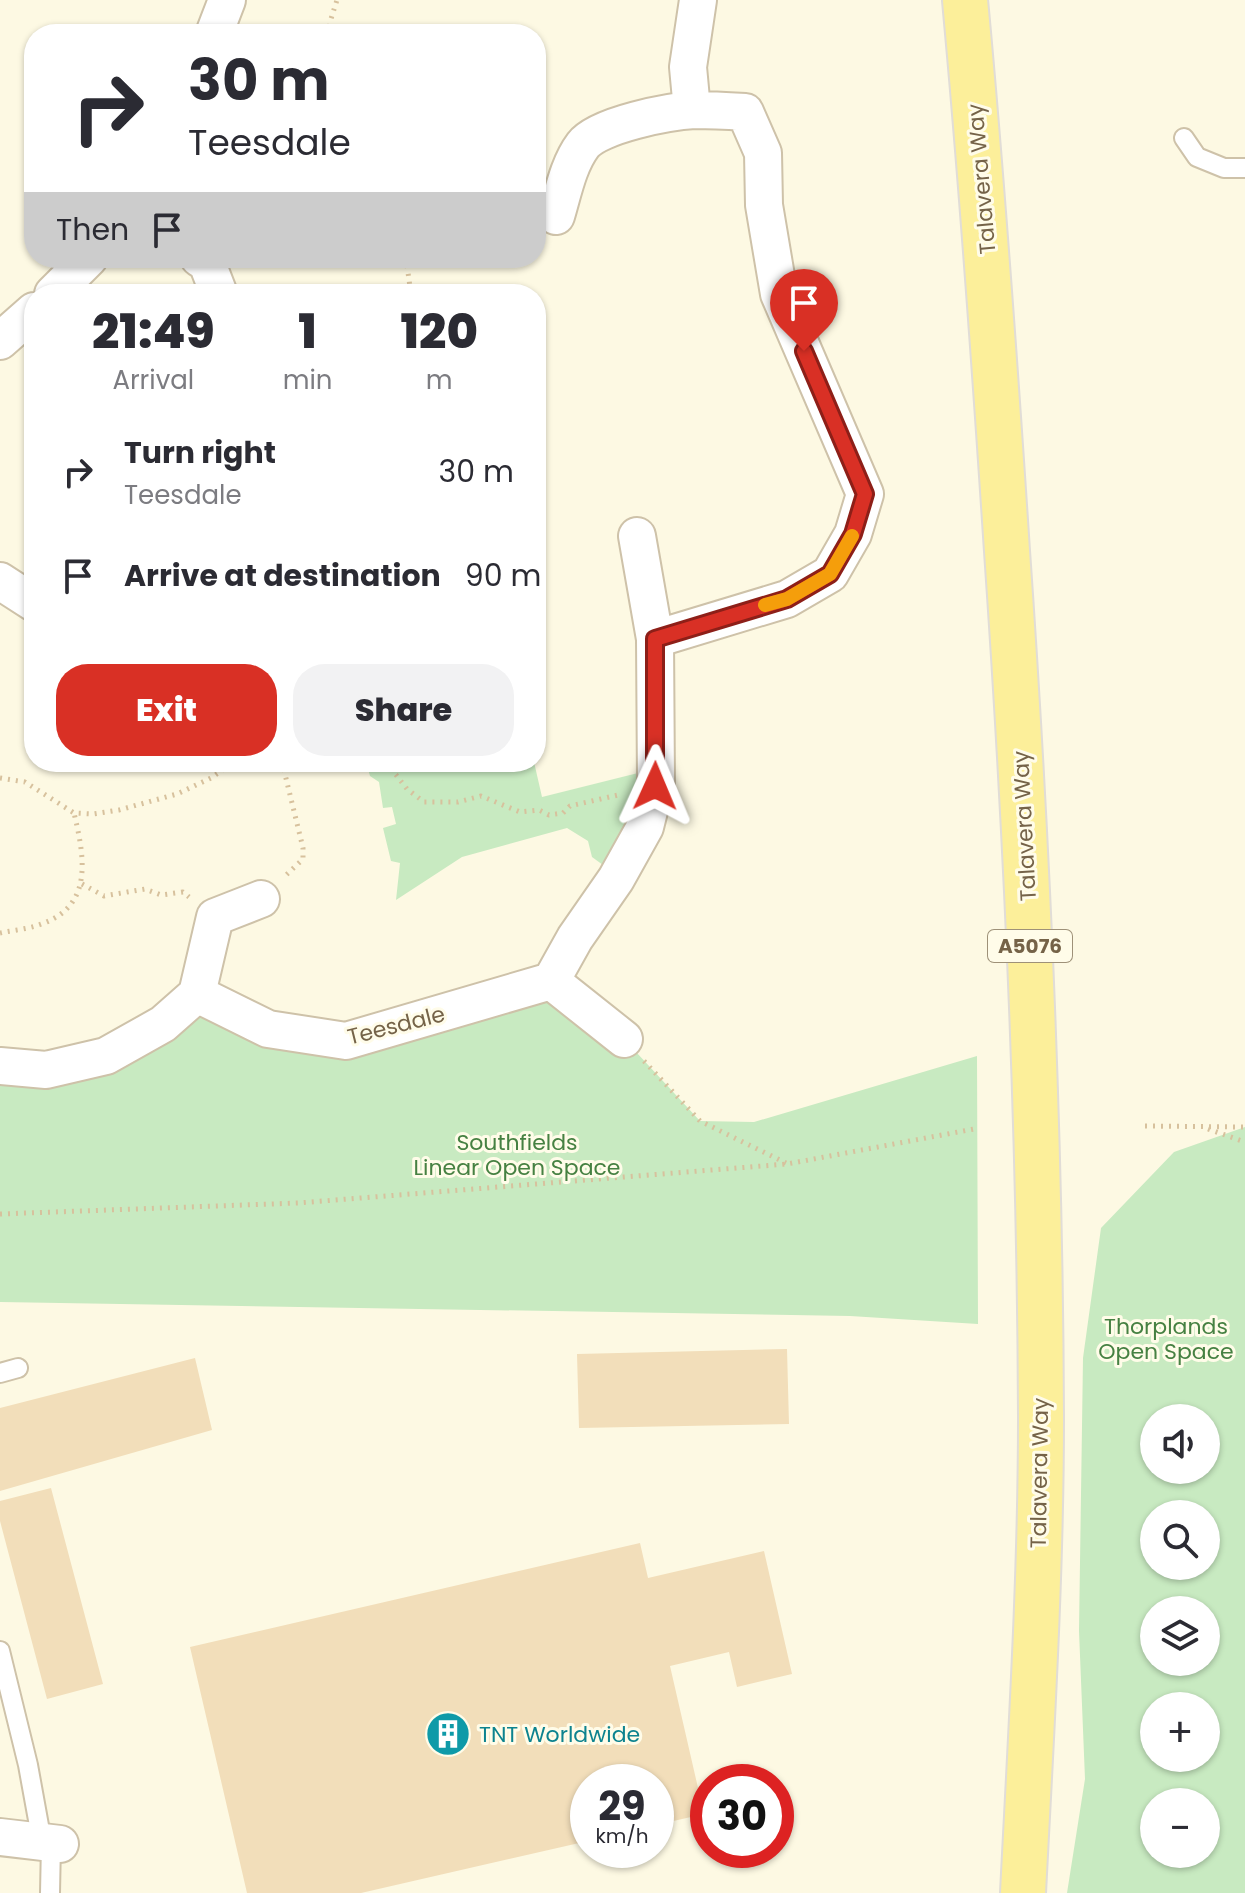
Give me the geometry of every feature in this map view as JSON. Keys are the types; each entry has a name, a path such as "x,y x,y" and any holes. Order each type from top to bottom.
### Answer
{"main road":[{"name":"Talavera Way","path":"965,0 981,171 1021,753 1037,1141 1041,1421 1036,1626 1023,1893"}],"street":[{"path":"218,24 227,0"},
{"path":"692,110 688,67 698,0"},
{"path":"556,216 571,167 583,144 599,132 622,123 692,110 745,112 763,153 764,205 779,294 865,494 853,534 830,574 787,599 655,639"},
{"path":"63,284 79,268"},
{"path":"0,341 24,320"},
{"path":"624,1039 551,981 645,827 655,786 655,639 637,536"},
{"path":"0,581 24,597"},
{"path":"0,1066 46,1070 106,1056 163,1024 197,994 215,917 261,899"},
{"name":"Teesdale","path":"197,994 268,1029 346,1041 551,981"},
{"path":"0,1837 51,1843"}],"lane":[{"path":"1184,138 1197,157 1224,168 1245,168"},
{"path":"0,1651 51,1843 50,1893"}],"path":[{"path":"330,24 337,0"},
{"path":"0,778 25,782 74,813 93,814 158,801 220,772"},
{"path":"261,899 303,859 284,772"},
{"path":"394,772 407,789 424,802 458,802 481,796 520,812 539,810 549,815 563,813 570,806 655,786"},
{"path":"0,933 41,925 58,917 70,904 82,883 83,870 74,813"},
{"path":"82,883 104,896 145,889 161,895 183,892 215,917"},
{"path":"624,1039 700,1121 787,1164"},
{"path":"1145,1126 1245,1127"},
{"path":"1203,1127 1245,1142"},
{"path":"0,1214 298,1203 787,1164 974,1129"}],"green space":[{"path":"369,772 536,772 542,797 642,772 638,801 619,842 603,865 592,857 588,841 567,828 462,857 396,900 400,863 391,861 383,828 396,824 392,807 383,808 379,782"},
{"name":"Southfields Linear Open Space","path":"551,981 624,1039 700,1121 754,1122 977,1056 978,1324 850,1316 0,1302 0,1066 46,1070 197,994 346,1041"},
{"name":"Thorplands Open Space","path":"1245,1127 1245,1893 1067,1893 1085,1779 1079,1631 1083,1358 1101,1228 1174,1152"}],"building":[{"path":"787,1349 789,1424 579,1428 577,1354"},
{"path":"195,1358 212,1430 0,1491 0,1408"},
{"path":"51,1488 103,1684 47,1699 0,1521 0,1501"},
{"name":"TNT Worldwide","path":"640,1543 648,1578 764,1551 792,1674 737,1687 729,1652 670,1666 693,1764 690,1764 690,1817 674,1821 674,1764 570,1764 570,1845 361,1893 247,1893 190,1647"}],"slow traffic":[{"path":"765,605 787,599 830,574 852,536"}],"place":[{"name":"TNT Worldwide","path":"448,1734"}],"route":[{"path":"655,786 655,639 787,599 830,574 853,534 865,494 804,351"}]}
